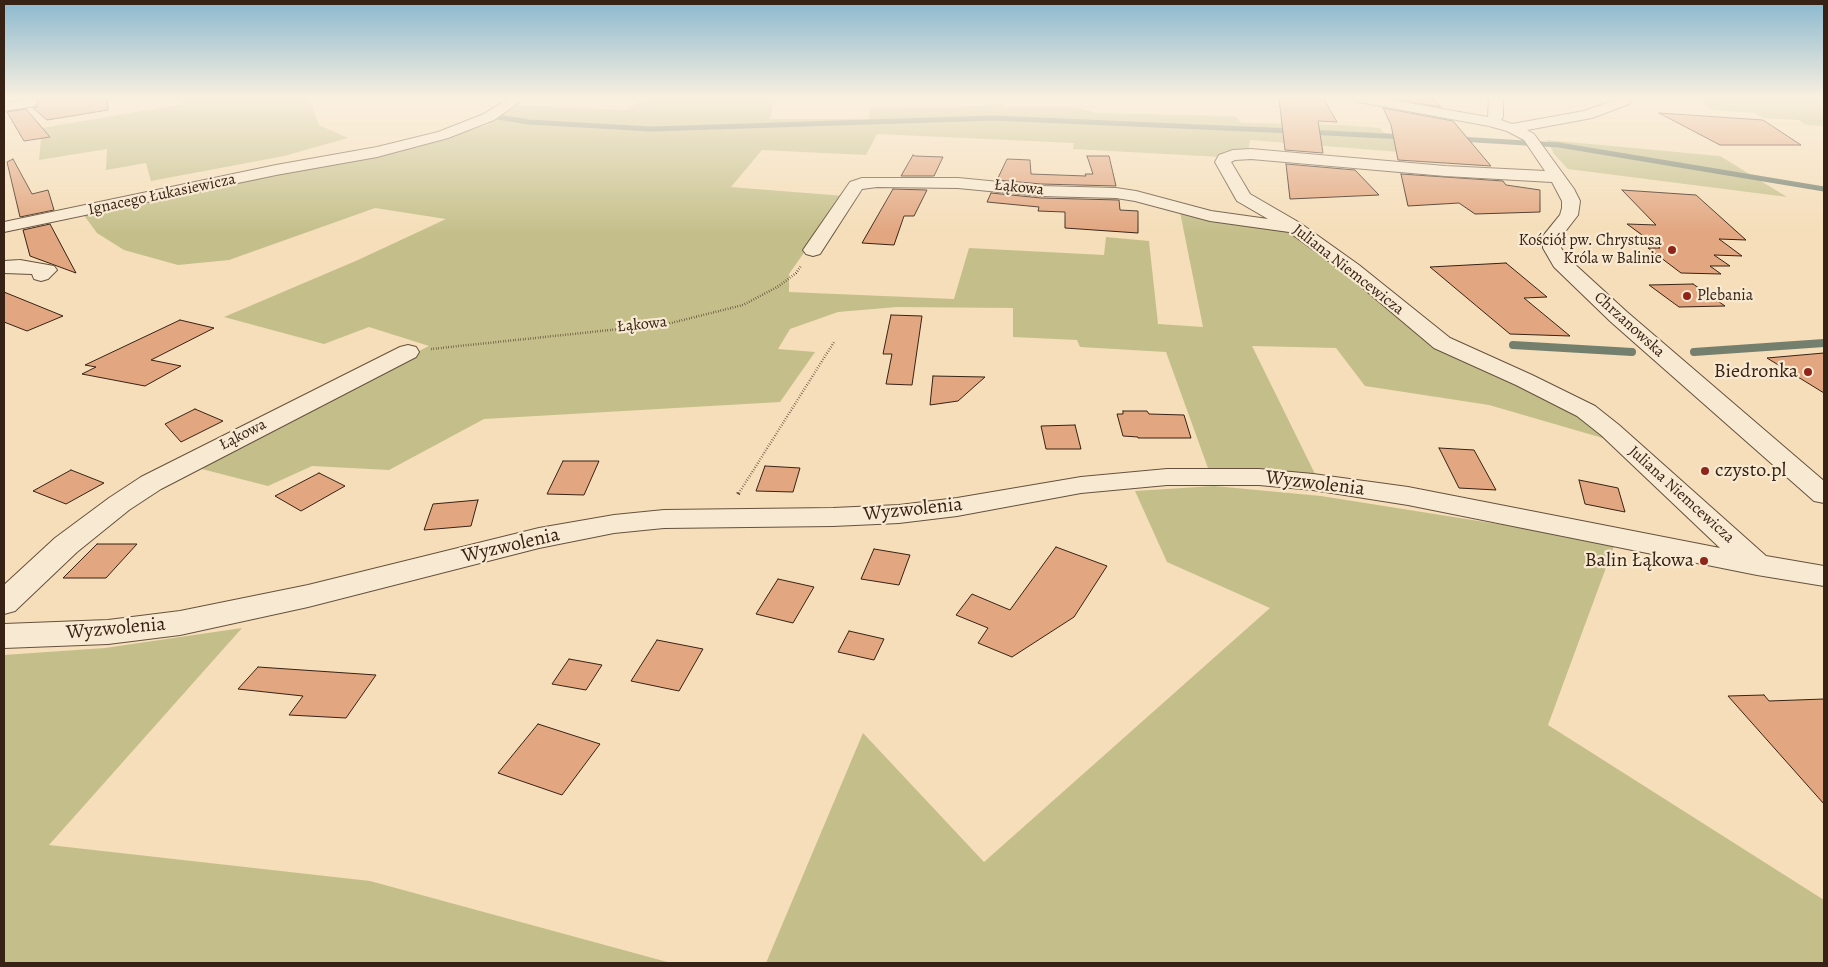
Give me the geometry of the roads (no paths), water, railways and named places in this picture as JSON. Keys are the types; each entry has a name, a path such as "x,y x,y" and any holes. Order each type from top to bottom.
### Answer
{"street":[{"name":"Ignacego Łukasiewicza","path":"4,227 377,152 412,143"},
{"name":"Chrzanowska","path":"1534,143 1566,189 1572,208 1560,228 1552,236 1552,248 1561,263 1626,323 1824,495"},
{"name":"Juliana Niemcewicza","path":"1558,177 1445,171 1259,154 1241,154 1225,158 1223,162 1242,196 1294,227 1352,270 1442,343 1524,380 1586,411 1610,430 1757,565"},
{"name":"Łąkowa","path":"813,250 856,186 862,183 877,182 958,183 1041,191 1116,193 1136,196 1210,216 1278,227 1294,227"},
{"path":"4,267 20,266 47,270 42,275"},
{"name":"Łąkowa","path":"4,603 66,545 119,504 151,483 408,352"},
{"name":"Wyzwolenia","path":"4,636 108,632 180,623 299,598 539,538 614,524 664,519 832,518 899,514 957,507 1081,485 1176,477 1259,478 1313,482 1408,496 1757,565 1824,576"}],"waterway":[{"path":"1528,143 1559,145 1824,189"},
{"path":"1694,352 1824,343"},
{"path":"1513,345 1632,352"}],"place":[{"name":"Kościół pw. Chrystusa Króla w Balinie","path":"1672,250"},
{"name":"Plebania","path":"1687,296"},
{"name":"Biedronka","path":"1808,372"},
{"name":"czysto.pl","path":"1705,471"},
{"name":"Balin Łąkowa","path":"1704,561"}]}
